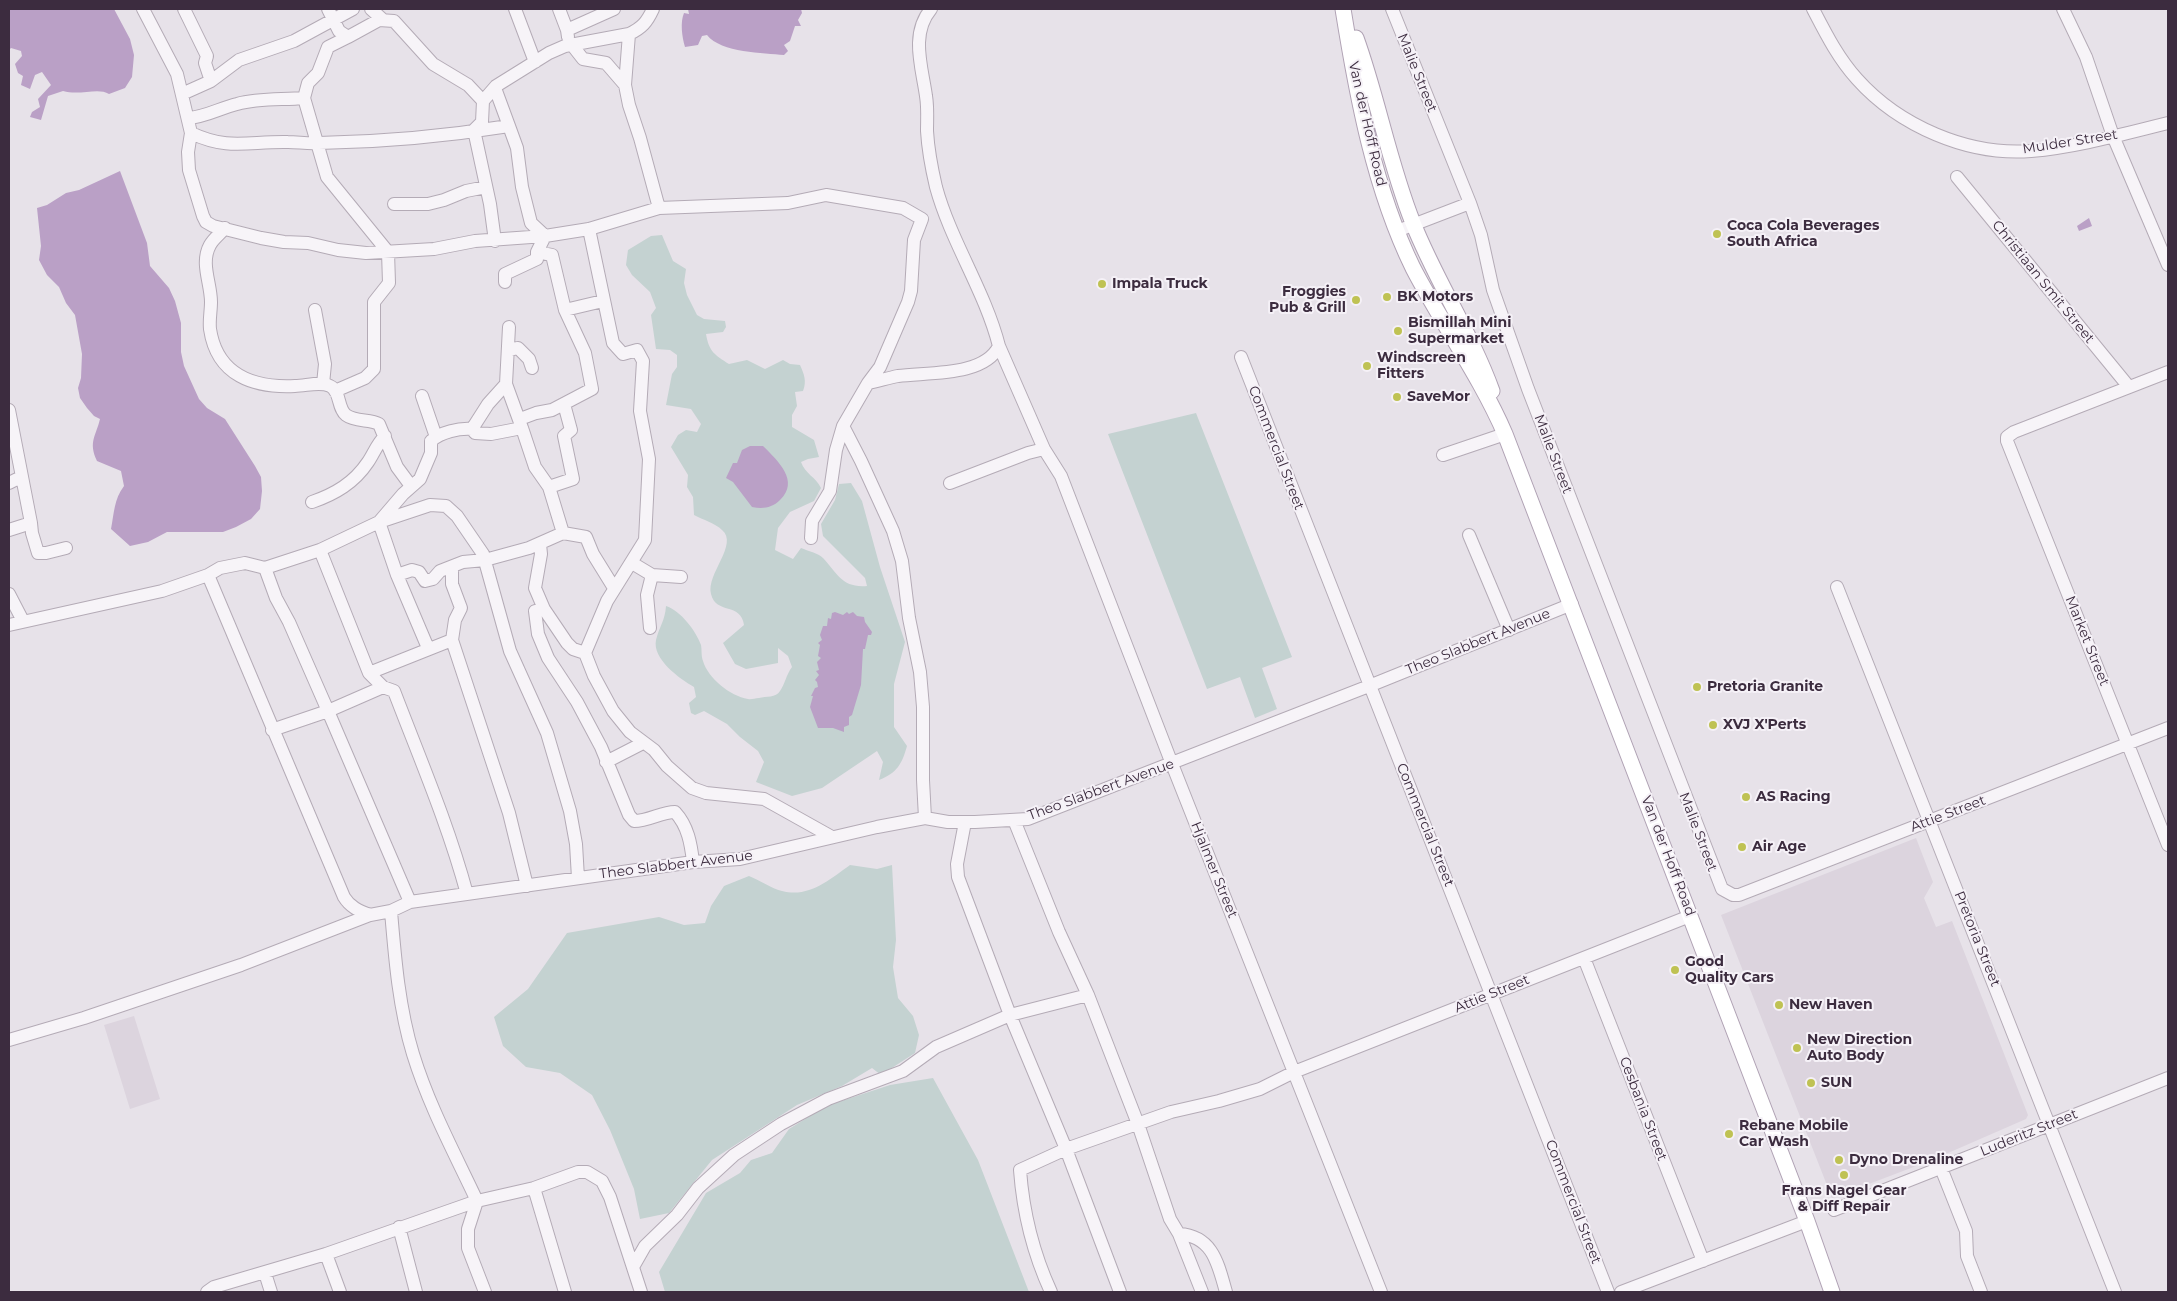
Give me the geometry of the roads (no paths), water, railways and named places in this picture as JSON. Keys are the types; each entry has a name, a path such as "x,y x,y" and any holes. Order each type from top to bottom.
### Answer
{"main road":[{"name":"Van der Hoff Road","path":"1344,9 1371,86 1398,182 1414,225 1478,357 1496,403 1503,428 1807,1221 1832,1292"},
{"name":"Van der Hoff Road","path":"1344,9 1350,51 1372,154 1397,231 1432,303 1503,428"}],"street":[{"path":"143,9 172,63 182,94 191,133 188,152 189,170 203,216 206,222 213,226 284,242 308,244 338,250 388,252 434,249 475,241 545,236 589,228 659,208 788,204 826,195 903,208 922,219 914,240 911,291 908,302 880,367 868,383 843,426 836,450 830,490 812,521 812,538"},
{"path":"184,9 207,56 205,63 211,80"},
{"path":"182,94 211,80 239,60 288,44 331,14 353,9"},
{"path":"371,9 390,16 433,64 468,86 483,101"},
{"path":"514,9 535,62"},
{"path":"559,9 567,30 569,46 583,59 606,64 625,85"},
{"path":"567,30 614,9"},
{"path":"474,130 482,122 483,101 495,88 549,52 629,34 644,25 652,9"},
{"name":"Hjalmer Street","path":"931,9 922,23 918,48 928,108 927,132 936,186 958,247 982,300 999,346 1044,449 1061,476 1172,764 1381,1292"},
{"name":"Malie Street","path":"1392,9 1470,204 1480,235 1493,290 1528,389 1718,882 1727,893"},
{"name":"Mulder Street","path":"1813,9 1833,47 1853,74 1869,91 1901,116 1943,137 2000,150 2030,151 2168,124"},
{"path":"2063,9 2086,57 2113,136 2168,261"},
{"path":"331,14 339,31 348,37"},
{"path":"335,391 365,378 374,370 374,302 388,283 388,252 325,175 304,98 308,84 318,73 328,47 390,16"},
{"path":"629,34 625,85 659,208"},
{"path":"495,88 517,148 522,187 531,223 545,236"},
{"path":"188,118 211,114 236,104 251,101 304,98"},
{"path":"191,133 219,144 287,142 316,144 380,141 509,126"},
{"path":"474,130 495,240"},
{"name":"Christiaan Smit Street","path":"1958,177 2129,387"},
{"path":"394,204 428,204 466,191 486,188"},
{"path":"1397,231 1470,204"},
{"path":"224,228 210,244 206,262 211,293 211,331 222,358 239,377 255,383 284,386 323,384 331,386 343,411 348,416 379,424 397,467 411,486"},
{"path":"589,228 613,343 624,354 637,350 643,360 640,411 649,459 645,540 632,564 606,601 585,653 607,702 630,732 654,750 673,772 694,789 706,794 764,799 832,837"},
{"path":"505,282 504,274 537,259 537,252 545,236"},
{"path":"379,522 411,486 420,479 431,454 432,441 436,437 464,429 472,430 475,433 491,434 521,423 536,413 552,410 592,389 585,353 565,310 552,255 537,252"},
{"path":"565,310 603,301"},
{"path":"315,310 325,364 323,384"},
{"path":"509,327 506,384 535,467 549,487 564,533"},
{"path":"868,383 898,376 962,370 984,361 996,352 999,346"},
{"path":"508,350 518,348 529,359 532,368"},
{"name":"Commercial Street","path":"1241,358 1608,1292"},
{"path":"2129,387 2168,372"},
{"path":"472,430 488,404 506,384"},
{"name":"Market Street","path":"2129,387 2014,432 2008,437 2009,448 2168,845"},
{"path":"422,396 436,437"},
{"path":"549,487 573,479 564,436 571,430 564,404"},
{"path":"9,413 12,445 21,477 32,534 38,552 46,553 66,548"},
{"path":"843,426 893,531 902,561 922,698 924,736 922,780 925,818"},
{"path":"1443,455 1503,428"},
{"path":"312,502 343,488 368,462 379,442 385,436"},
{"path":"950,483 1044,449"},
{"path":"9,483 21,477"},
{"path":"9,625 162,591 208,575 220,568 245,563 265,568 320,550 379,522 430,505 446,506 457,516 483,554 510,651 547,733 570,811 576,844 578,878"},
{"path":"379,522 397,575 428,648"},
{"path":"9,530 31,523"},
{"path":"397,575 412,570 419,572 425,581 433,579 440,571 463,562 485,560 540,544 564,533 586,537 593,554 614,588"},
{"path":"1469,535 1509,630"},
{"path":"540,544 541,557 535,586 544,608 567,643 573,649 585,653"},
{"path":"320,550 369,673 383,687 394,691 427,772 456,854 467,894"},
{"path":"632,564 652,575 680,577"},
{"path":"452,567 452,584 461,608 455,620 452,640 509,813 527,886"},
{"path":"265,568 276,598 328,711 410,902"},
{"path":"208,575 272,730 306,803 344,897 348,904 370,915"},
{"path":"650,628 647,595 652,575"},
{"name":"Pretoria Street","path":"1837,587 1866,665 2050,1124 2115,1292"},
{"path":"9,594 23,621"},
{"name":"Theo Slabbert Avenue","path":"9,1040 84,1018 241,965 370,915 391,912 410,902 693,862 740,859 832,837 925,818 965,822 1028,818 1172,764 1572,604"},
{"path":"544,608 535,611 538,634 548,658 577,702 601,747 620,797 634,821 643,821 669,812 675,812 682,820 690,844 693,862"},
{"path":"369,673 452,640"},
{"path":"272,730 328,711 383,687"},
{"name":"Attie Street","path":"1727,893 1739,895 2168,728"},
{"path":"606,762 643,743"},
{"path":"1014,820 1052,914 1088,995 1138,1124 1170,1219 1179,1234 1202,1292"},
{"path":"965,822 957,864 958,877 1010,1015 1066,1150 1120,1292"},
{"path":"391,912 400,995 413,1054 436,1118 476,1201 468,1229 468,1248 485,1292"},
{"name":"Attie Street","path":"1051,1292 1039,1261 1031,1230 1022,1193 1020,1170 1066,1150 1189,1106 1219,1101 1253,1092 1294,1072 1690,916"},
{"name":"Cesbania Street","path":"1584,958 1703,1261"},
{"path":"633,1267 645,1246 677,1215 698,1188 734,1155 765,1134 828,1100 902,1071 936,1047 1010,1015 1088,995"},
{"name":"Luderitz Street","path":"1834,1210 2168,1078"},
{"path":"1941,1168 1966,1231 1967,1256 1981,1292"},
{"path":"207,1292 214,1287 265,1274 326,1254 476,1201 534,1188 578,1172 586,1172 602,1182 610,1197 641,1292"},
{"path":"534,1188 565,1292"},
{"path":"1621,1292 1807,1221"},
{"path":"399,1227 416,1292"},
{"path":"1179,1234 1198,1238 1206,1245 1214,1256 1226,1292"},
{"path":"326,1254 340,1292"},
{"path":"265,1274 271,1292"}],"place":[{"name":"Coca Cola Beverages South Africa","path":"1717,234"},
{"name":"Impala Truck","path":"1102,284"},
{"name":"BK Motors","path":"1387,297"},
{"name":"Froggies Pub & Grill","path":"1356,300"},
{"name":"Bismillah Mini Supermarket","path":"1398,331"},
{"name":"Windscreen Fitters","path":"1367,366"},
{"name":"SaveMor","path":"1397,397"},
{"name":"Pretoria Granite","path":"1697,687"},
{"name":"XVJ X'Perts","path":"1713,725"},
{"name":"AS Racing","path":"1746,797"},
{"name":"Air Age","path":"1742,847"},
{"name":"Good Quality Cars","path":"1675,970"},
{"name":"New Haven","path":"1779,1005"},
{"name":"New Direction Auto Body","path":"1797,1048"},
{"name":"SUN","path":"1811,1083"},
{"name":"Rebane Mobile Car Wash","path":"1729,1134"},
{"name":"Dyno Drenaline","path":"1839,1160"},
{"name":"Frans Nagel Gear & Diff Repair","path":"1844,1175"}]}
